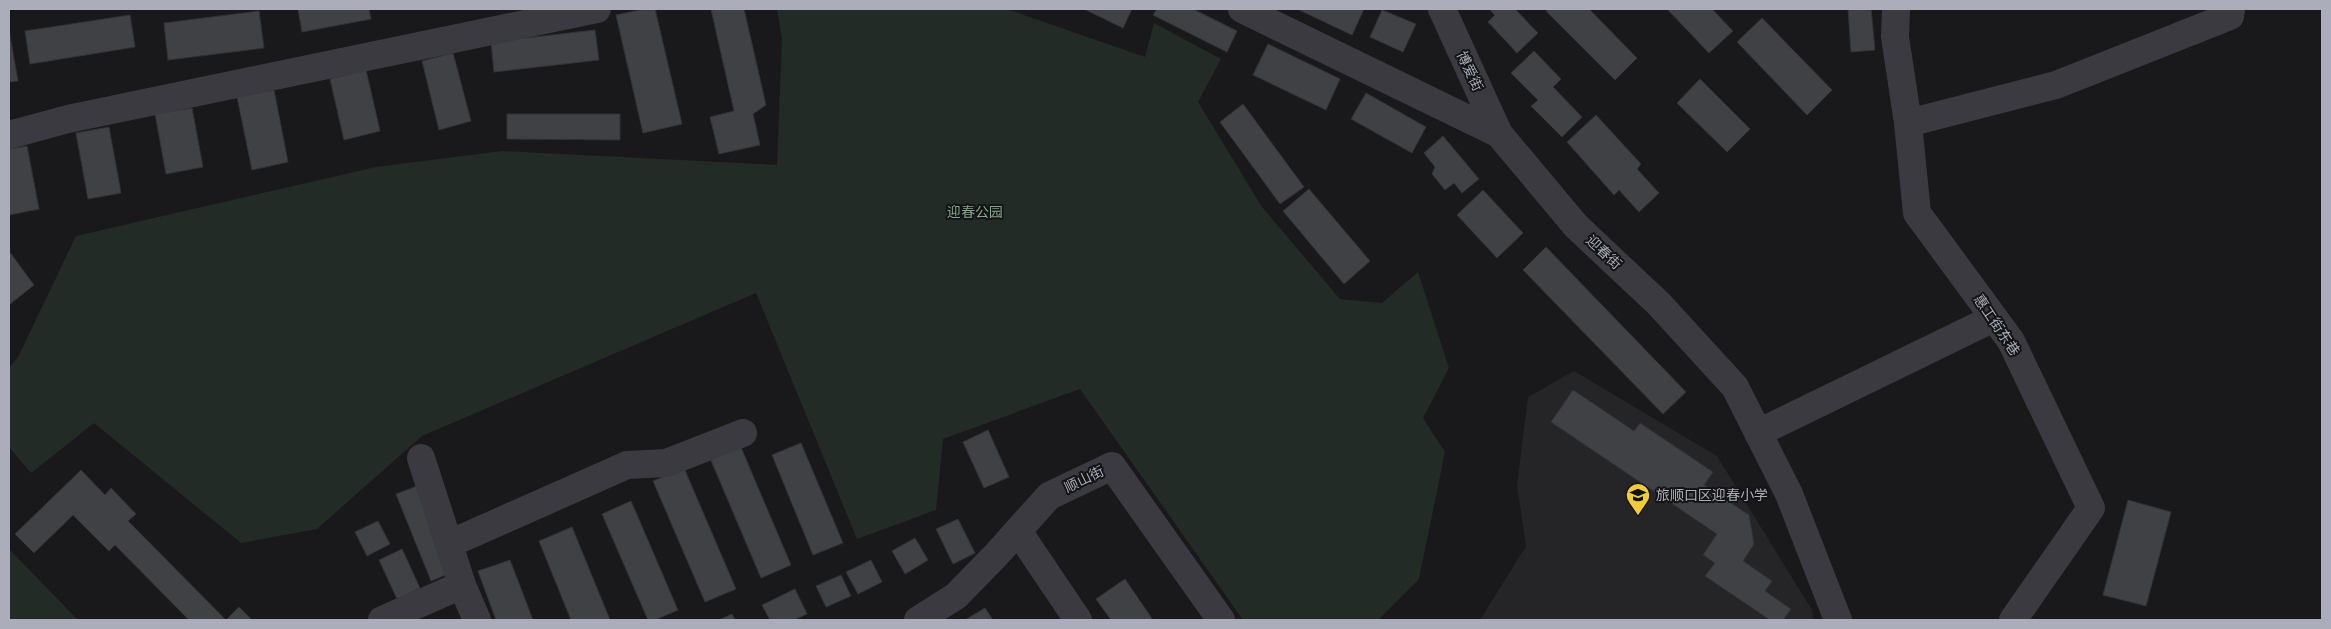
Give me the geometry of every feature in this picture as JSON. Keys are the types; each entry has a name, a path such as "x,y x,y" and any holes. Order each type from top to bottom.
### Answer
{"street":[{"path":"9,135 68,119 597,9"},
{"name":"迎春街","path":"1242,9 1499,134 1576,226 1659,304 1735,387 1789,494 1838,620"},
{"name":"博爱街","path":"1442,9 1499,134"},
{"name":"惠工街东巷","path":"1896,9 1895,37 1908,122 1917,213 2011,341 2091,508 2013,620"},
{"path":"1908,122 2056,85 2230,16 2232,9"},
{"path":"1758,432 1994,318"},
{"path":"449,544 627,465 666,463 743,433"},
{"path":"421,458 462,585 477,620"},
{"name":"顺山街","path":"918,620 956,596 1050,496 1112,466 1221,620"},
{"path":"1018,531 1078,620"},
{"path":"382,620 462,585"}],"shaded area":[{"name":"旅顺口区迎春小学","path":"1574,371 1717,456 1812,610 1814,620 1480,620 1526,546 1517,485 1528,397"}],"green space":[{"name":"迎春公园","path":"777,9 1007,9 1145,57 1154,23 1221,59 1198,102 1262,207 1340,299 1382,303 1418,272 1449,368 1423,418 1445,452 1419,579 1378,620 1243,620 1080,389 943,439 936,510 857,539 756,293 422,436 317,529 241,543 94,423 31,473 9,447 9,368 18,357 76,236 376,167 502,151 777,165 782,39"},
{"path":"9,549 78,620 9,620"}],"building":[{"path":"298,9 369,9 371,19 302,32"},
{"path":"645,9 655,9 682,124 643,133 616,15"},
{"path":"711,9 744,9 766,105 753,114 760,145 719,154 710,117 734,111"},
{"path":"1084,9 1132,9 1123,28"},
{"path":"1157,9 1193,9 1237,31 1227,52 1153,15"},
{"path":"1297,9 1364,9 1352,35"},
{"path":"1489,9 1515,9 1538,33 1517,53 1488,22 1495,15"},
{"path":"1549,9 1589,9 1637,58 1615,80 1546,11"},
{"path":"1667,9 1712,9 1733,31 1709,53"},
{"path":"1848,9 1871,9 1875,50 1851,52"},
{"path":"1382,10 1416,24 1403,52 1370,37"},
{"path":"259,11 264,48 168,60 164,23"},
{"path":"130,15 135,47 30,64 25,31"},
{"path":"1762,18 1832,90 1807,115 1737,42"},
{"path":"9,30 18,81 9,82"},
{"path":"595,30 599,60 494,72 491,42"},
{"path":"1268,44 1340,79 1326,110 1253,75"},
{"path":"1534,51 1561,79 1553,87 1582,117 1562,137 1531,106 1538,100 1511,73"},
{"path":"453,53 471,121 439,130 422,61"},
{"path":"366,70 380,131 344,140 330,79"},
{"path":"1700,79 1750,129 1727,152 1677,103"},
{"path":"274,90 288,162 252,170 237,97"},
{"path":"1366,93 1426,127 1412,153 1351,119"},
{"path":"1243,104 1304,187 1280,204 1220,122"},
{"path":"192,108 203,167 166,174 155,114"},
{"path":"507,114 620,114 620,140 507,139"},
{"path":"1596,115 1641,164 1637,169 1659,193 1639,212 1619,190 1614,195 1567,142"},
{"path":"109,127 121,193 88,199 76,133"},
{"path":"1443,136 1479,179 1462,193 1454,183 1445,190 1432,174 1435,167 1424,153"},
{"path":"27,146 39,209 9,215 9,149"},
{"path":"1309,189 1370,261 1344,284 1283,211"},
{"path":"1483,190 1523,233 1497,258 1457,215"},
{"path":"1546,247 1686,392 1663,414 1523,270"},
{"path":"9,251 34,285 9,305"},
{"path":"1573,390 1634,431 1640,423 1713,472 1704,485 1749,515 1754,544 1743,561 1772,581 1765,591 1791,609 1783,620 1770,620 1705,576 1715,563 1703,555 1717,534 1551,422"},
{"path":"988,430 1009,477 984,488 963,442"},
{"path":"801,443 843,543 813,555 772,455"},
{"path":"740,445 791,565 761,578 710,458"},
{"path":"684,468 736,589 705,602 653,481"},
{"path":"81,470 105,495 111,488 136,514 128,521 226,620 189,620 115,545 109,551 73,515 34,553 15,534"},
{"path":"420,485 455,571 431,581 396,494"},
{"path":"2128,500 2171,512 2146,606 2103,595"},
{"path":"631,501 678,610 655,620 648,620 602,514"},
{"path":"958,519 975,553 953,564 936,529"},
{"path":"378,521 390,544 367,556 355,532"},
{"path":"572,527 610,620 571,620 539,541"},
{"path":"915,538 928,560 905,574 892,551"},
{"path":"402,549 420,588 397,599 379,560"},
{"path":"510,560 533,620 496,620 478,571"},
{"path":"871,560 882,582 858,594 846,572"},
{"path":"841,575 851,596 826,607 816,586"},
{"path":"1125,579 1153,620 1111,620 1096,599"},
{"path":"795,589 807,614 794,620 770,620 762,605"},
{"path":"239,607 252,620 226,620"},
{"path":"985,608 993,620 965,620"},
{"path":"732,614 735,620 719,620"}],"place":[{"name":"旅顺口区迎春小学","path":"1638,516"}]}
